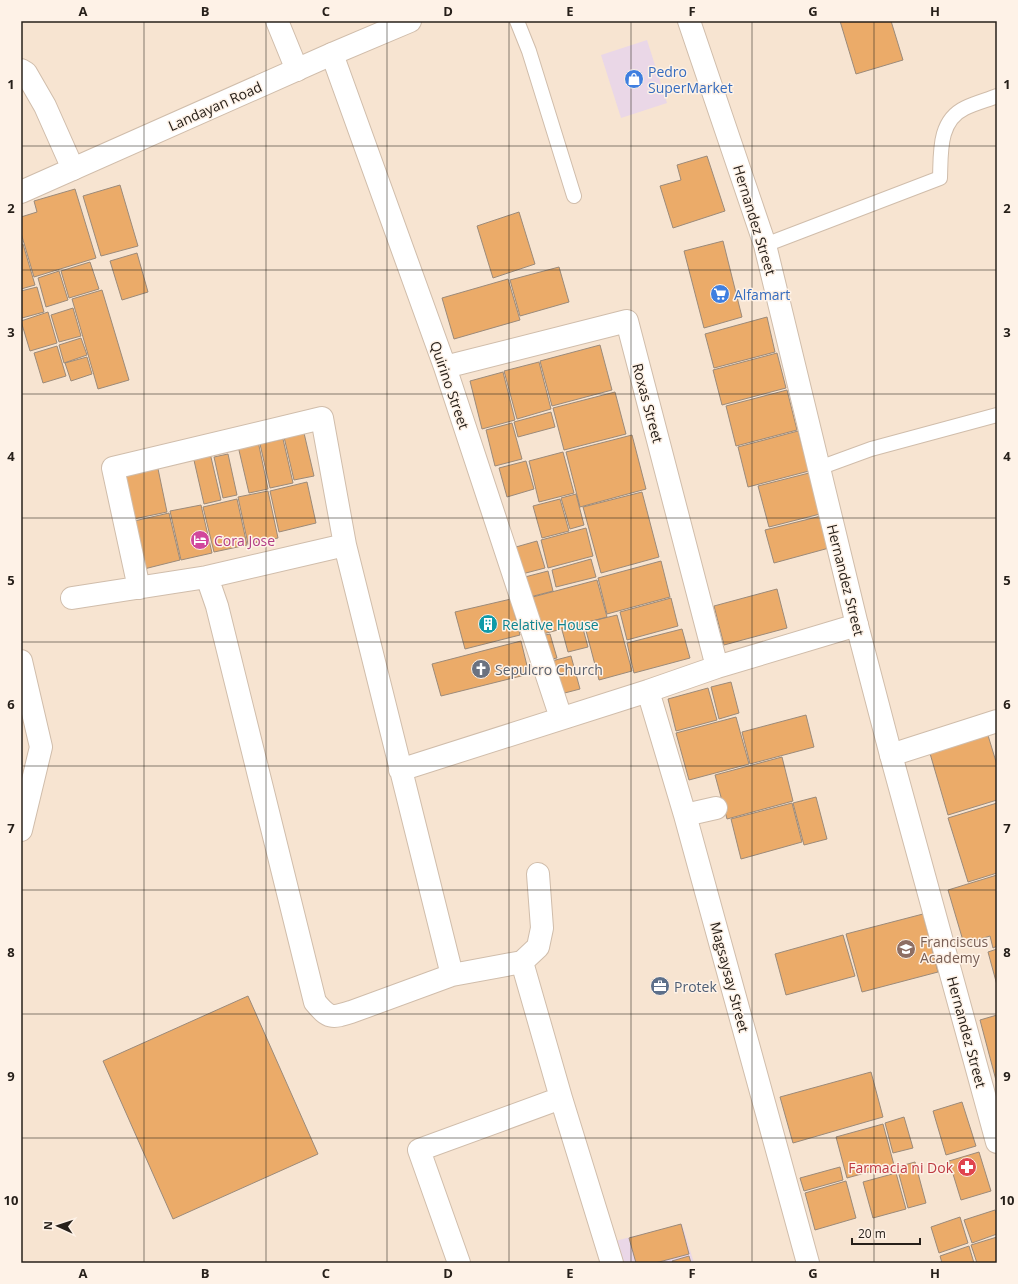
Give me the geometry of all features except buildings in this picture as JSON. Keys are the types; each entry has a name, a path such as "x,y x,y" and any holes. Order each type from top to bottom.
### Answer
{"street":[{"path":"277,21 297,70"},
{"name":"Landayan Road","path":"21,192 410,21"},
{"name":"Hernandez Street","path":"689,21 765,245 857,625 997,1142"},
{"name":"Quirino Street","path":"332,54 445,367 561,718"},
{"path":"21,70 26,73 45,106 73,169"},
{"name":"Roxas Street","path":"445,367 627,321 717,667"},
{"path":"139,588 113,468 322,418 345,545 452,975"},
{"path":"72,598 207,576 345,545"},
{"path":"207,576 217,606 315,1002 323,1012 329,1016 336,1017 452,975 522,962 538,947 542,928 538,874"},
{"path":"400,770 561,718 648,692 717,667 857,625"},
{"path":"21,661 41,747 21,830"},
{"name":"Magsaysay Street","path":"648,692 685,815 808,1263"},
{"path":"891,755 997,721"},
{"path":"685,815 716,808"},
{"path":"522,962 561,1098 612,1263"},
{"path":"459,1263 419,1150 561,1098"}],"lane":[{"path":"517,21 529,52 574,196"},
{"path":"765,245 940,178 941,142 949,121 964,108 997,96"},
{"path":"819,468 871,449 997,415"}],"shaded area":[{"name":"Pedro SuperMarket","path":"647,40 667,103 621,118 601,55"},
{"path":"682,1224 694,1263 622,1263 615,1241"}],"place":[{"name":"Pedro SuperMarket","path":"634,79"},
{"name":"Alfamart","path":"720,294"},
{"name":"Cora Jose","path":"200,540"},
{"name":"Relative House","path":"488,624"},
{"name":"Sepulcro Church","path":"481,669"},
{"name":"Franciscus Academy","path":"906,949"},
{"name":"Protek","path":"660,986"},
{"name":"Farmacia ni Dok","path":"967,1167"}]}
